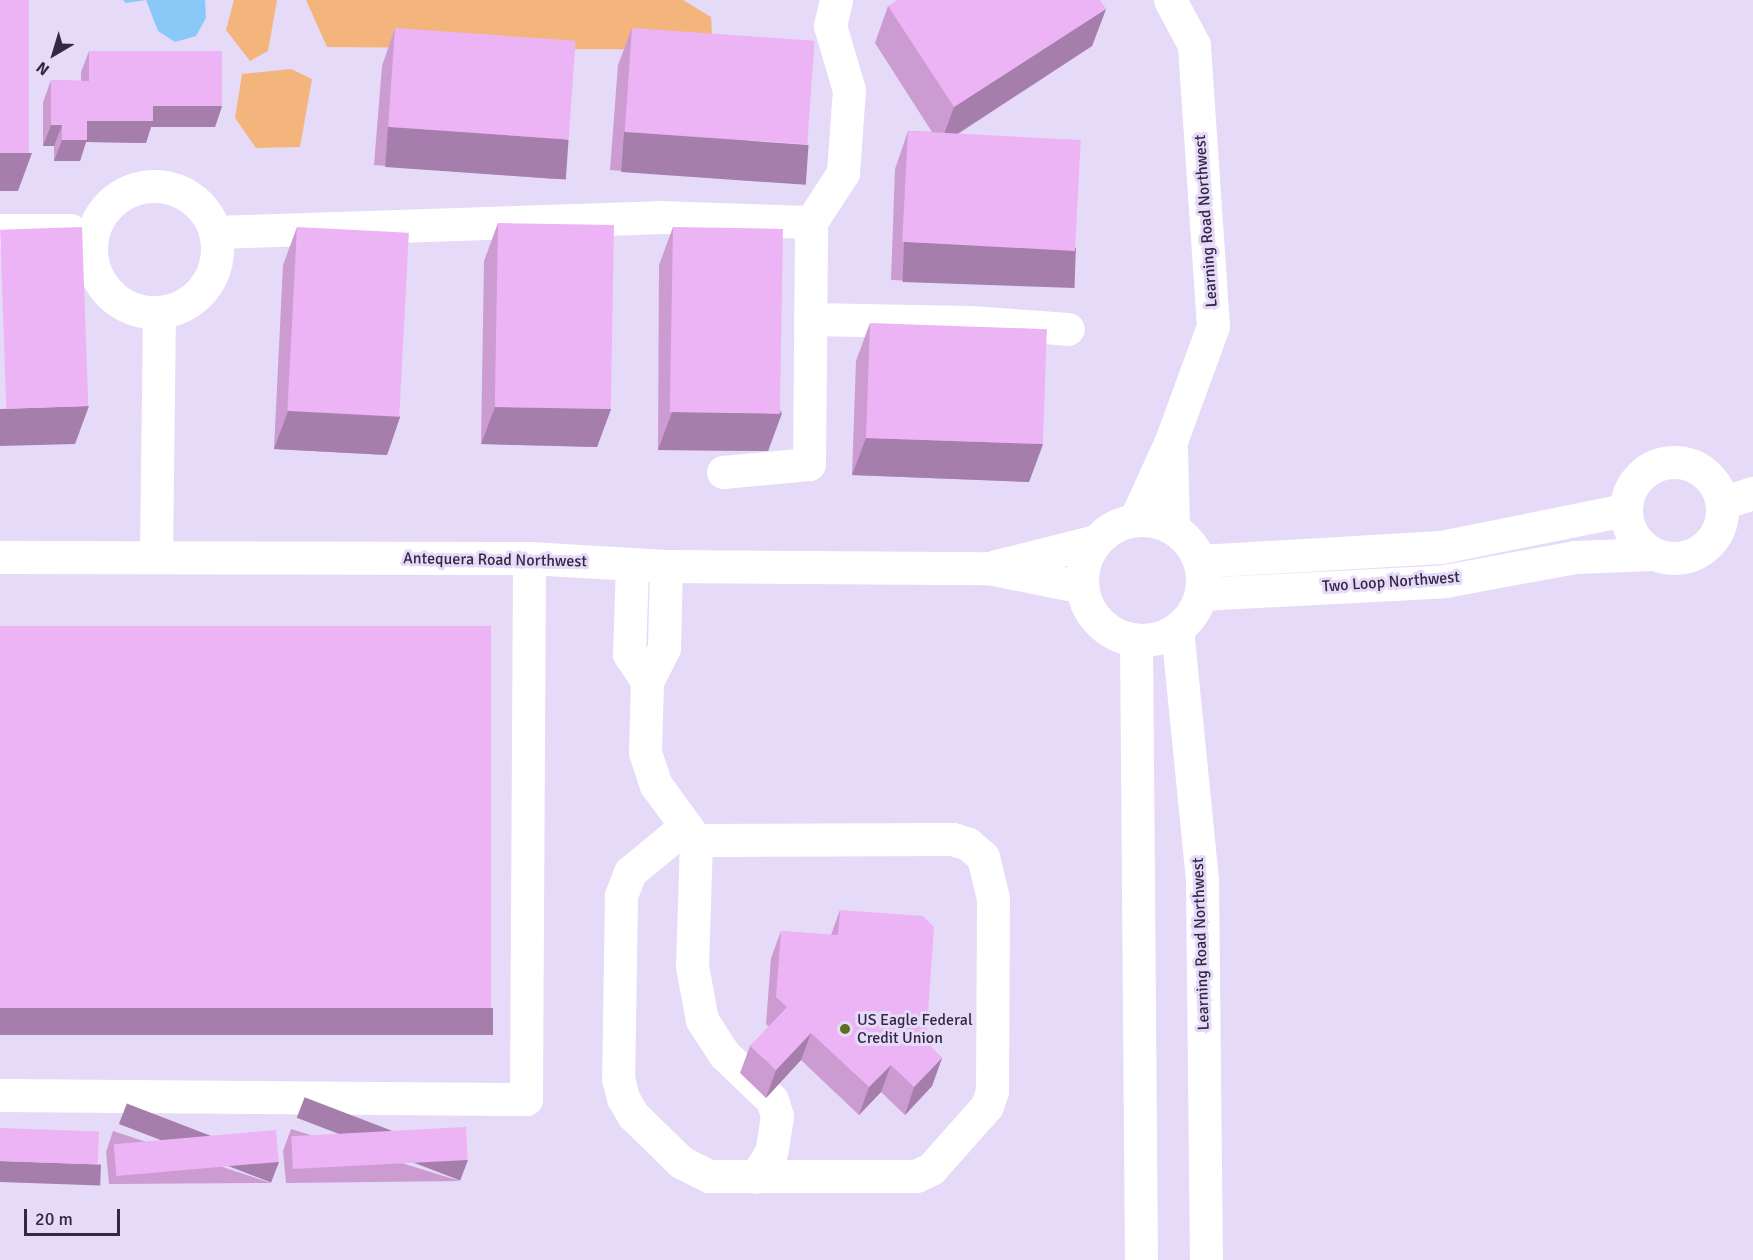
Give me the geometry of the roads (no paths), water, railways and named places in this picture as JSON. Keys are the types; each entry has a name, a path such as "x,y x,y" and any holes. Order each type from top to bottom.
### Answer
{"street":[{"path":"723,472 809,464 811,222 843,173 849,90 830,26 836,0"},
{"name":"Learning Road Northwest","path":"1135,520 1171,441 1213,327 1194,45 1170,0"},
{"path":"155,185 175,189 193,198 207,213 215,232 218,250 207,286 194,299 159,312 139,310 120,302 105,289 94,270 91,250 93,230 116,198 135,188 155,185"},
{"path":"215,232 658,217 811,222"},
{"path":"0,230 93,230"},
{"path":"156,557 159,312"},
{"path":"810,320 969,322 1068,329"},
{"name":"Learning Road Northwest","path":"1171,441 1173,528"},
{"path":"1670,461 1688,464 1705,472 1716,486 1722,503 1719,530 1702,551 1677,560 1651,554 1631,536 1624,510 1628,492 1638,477 1652,466 1670,461"},
{"path":"1722,503 1753,493"},
{"name":"Two Loop Northwest","path":"1199,561 1441,547 1624,510"},
{"path":"1135,520 1155,521 1173,528 1193,548 1199,561 1201,594 1192,614 1177,629 1158,639 1136,640 1111,632 1100,623 1088,606 1082,587 1084,562 1096,541 1121,524 1135,520"},
{"name":"Antequera Road Northwest","path":"989,568 1096,541"},
{"name":"Two Loop Northwest","path":"1201,594 1445,580 1575,557 1651,554"},
{"name":"Antequera Road Northwest","path":"0,557 529,558 666,566 989,568 1082,587"},
{"path":"0,1095 526,1099 529,558"},
{"path":"632,565 629,654 647,681"},
{"path":"666,566 664,648 647,681 645,752 656,785 691,833 692,966 702,1020 724,1054 772,1100 777,1116 771,1152 756,1177"},
{"name":"Learning Road Northwest","path":"1177,629 1202,881 1206,1260"},
{"path":"1136,640 1141,1260"},
{"path":"691,833 953,839 968,844 983,857 990,876 993,897 992,1091 987,1106 931,1169 916,1176 756,1177 710,1176 681,1162 633,1115 623,1098 618,1078 623,884 630,872 691,833"}],"water":[{"path":"123,0 146,0 126,3"},
{"path":"146,0 205,0 206,18 196,36 175,42 158,31"}],"place":[{"name":"US Eagle Federal Credit Union","path":"845,1029"}]}
